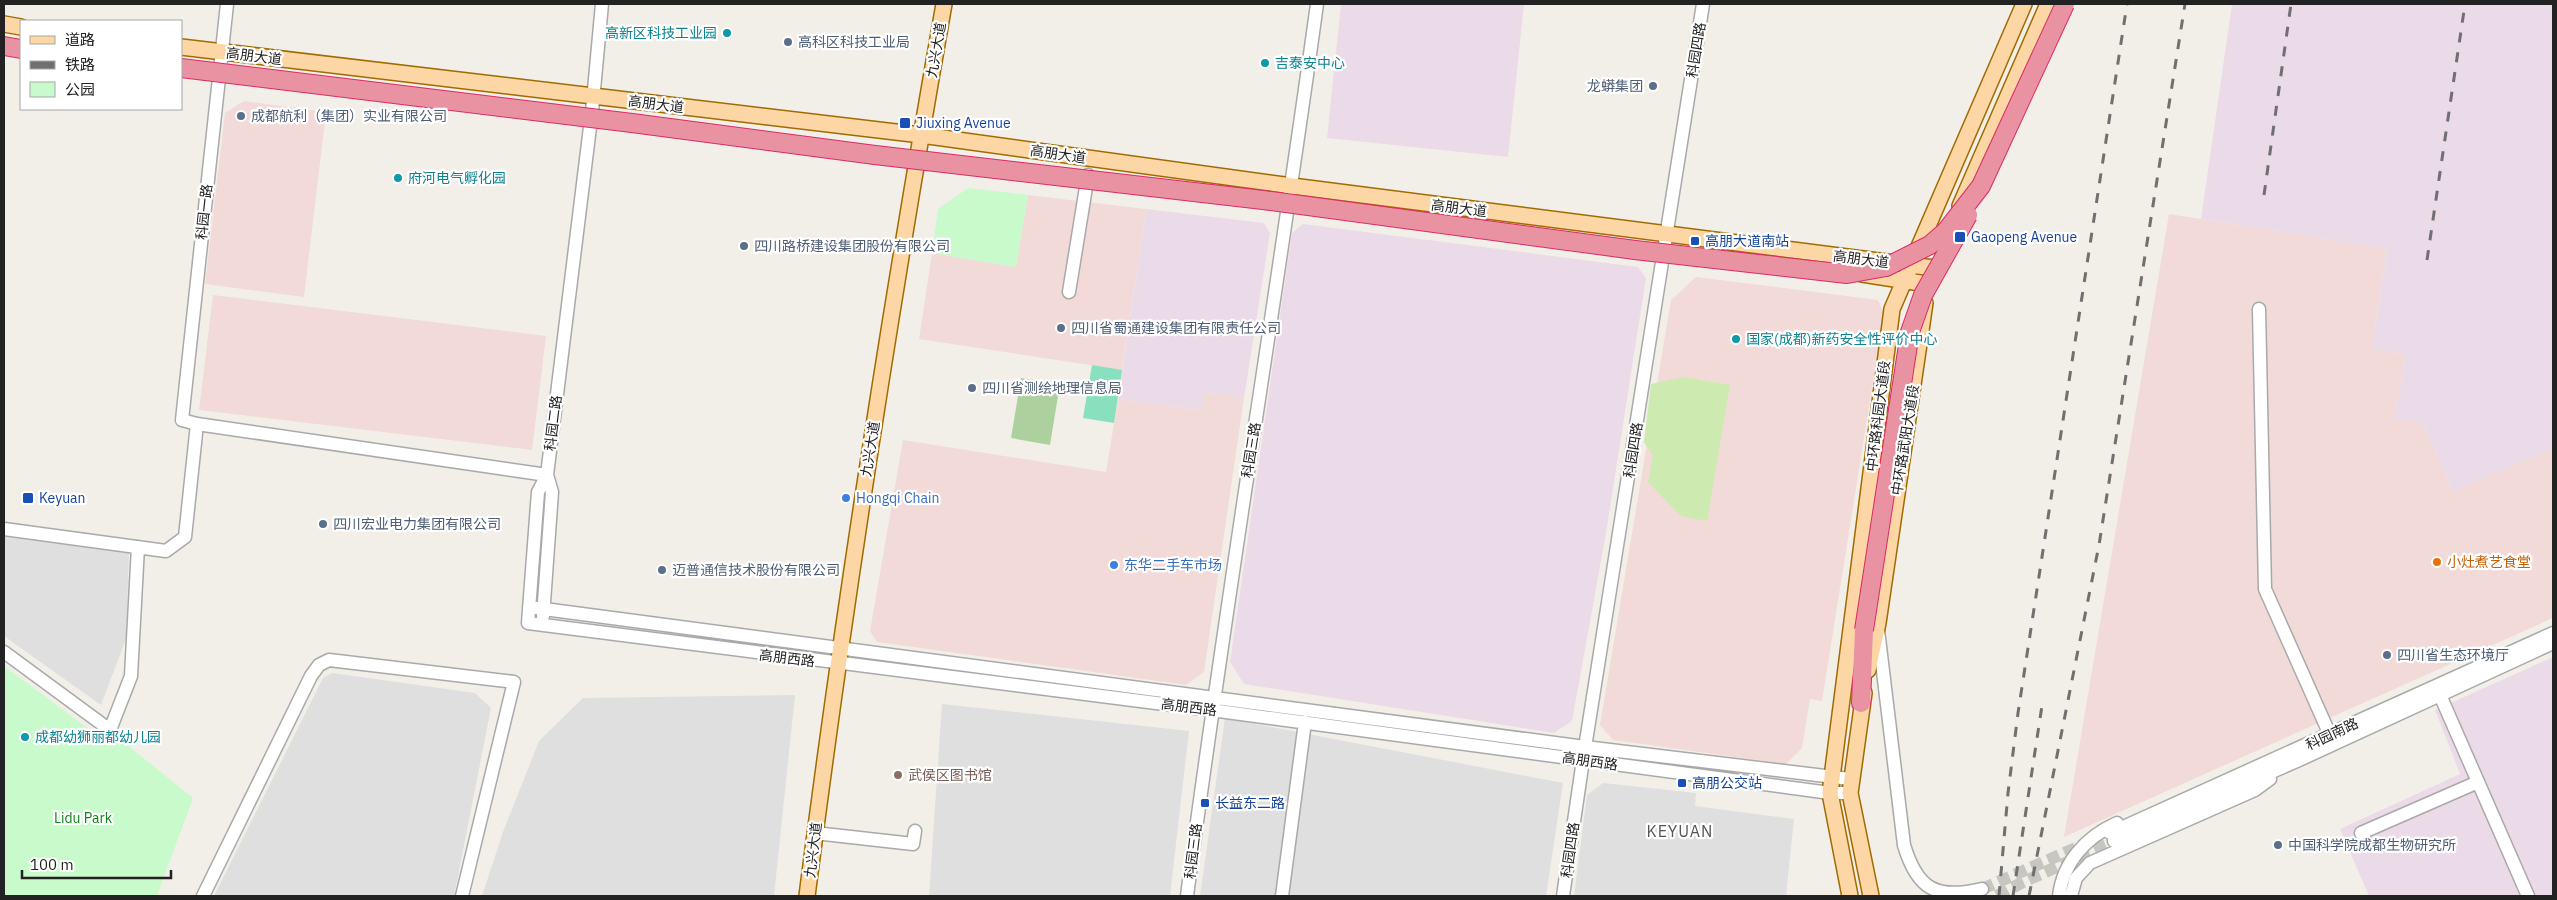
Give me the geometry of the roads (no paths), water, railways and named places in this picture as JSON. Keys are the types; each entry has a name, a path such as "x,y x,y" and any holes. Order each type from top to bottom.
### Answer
{"highway":[{"path":"1861,703 1910,332 1923,296 1966,220 2065,4"},
{"path":"4,46 20,49"},
{"path":"182,68 632,123 875,155 1099,180 1606,247 1847,274 1886,267 1930,245 1946,231 1981,186"},
{"path":"875,155 929,169 1164,197 1219,202 1291,193"}],"main road":[{"name":"九兴大道","path":"807,896 839,647 918,152 944,4"},
{"name":"中环路科园大道段","path":"1831,786 1892,309 2024,4"},
{"name":"中环路武阳大道段","path":"1871,626 1927,284 2048,4"},
{"path":"4,24 20,27"},
{"path":"4,42 20,43"},
{"name":"高朋大道","path":"182,47 220,59"},
{"name":"高朋大道","path":"182,61 220,59 592,104 1088,175 1291,193"},
{"name":"高朋大道","path":"592,104 921,135 1291,193 1666,243 1906,279 1927,284"},
{"name":"高朋大道","path":"1666,243 1934,268"},
{"path":"1861,703 1850,786 1871,896"},
{"path":"1831,786 1850,896"}],"street":[{"name":"科园一路","path":"196,424 182,420 227,4"},
{"name":"科园二路","path":"546,475 592,104 602,4"},
{"name":"科园三路","path":"1187,896 1213,696 1291,193 1317,4"},
{"name":"科园四路","path":"1563,896 1703,4"},
{"path":"1069,292 1088,175"},
{"path":"2259,309 2265,589 2330,735"},
{"path":"4,529 166,551 185,537 196,424 546,475"},
{"path":"530,607 538,492 546,475"},
{"path":"542,626 552,492 546,475"},
{"path":"4,652 110,730 131,676 138,547"},
{"name":"高朋西路","path":"1584,754 1213,696 530,607 528,624 542,626 1305,722 1584,754 1831,786 1850,786"},
{"path":"1871,626 1904,845 1910,865 1919,880 1946,895 1963,895 1982,889"},
{"name":"科园南路","path":"2295,756 2330,735 2553,633"},
{"name":"科园南路","path":"2112,838 2295,756 2440,695 2553,643"},
{"path":"203,896 310,676 319,665 329,660 514,682 462,896"},
{"path":"2440,695 2528,896"},
{"path":"1282,896 1305,722"},
{"path":"2071,896 2076,878 2112,838 2244,765 2295,756"},
{"path":"2361,833 2478,782"},
{"path":"815,833 878,834 913,844 915,831"},
{"path":"2060,896 2064,874 2073,857 2091,839 2112,838"}],"tunnel":[{"path":"1997,896 2021,883 2114,841"},
{"path":"1982,889 2085,844"}],"railway":[{"path":"1999,896 2008,793 2018,713 2127,4"},
{"path":"2029,896 2099,545 2185,4"},
{"path":"2264,195 2291,4"},
{"path":"2427,260 2465,4"},
{"path":"2013,896 2043,699"}],"place":[{"name":"高新区科技工业园","path":"727,33"},
{"name":"高科区科技工业局","path":"788,42"},
{"name":"吉泰安中心","path":"1265,63"},
{"name":"龙蟒集团","path":"1653,86"},
{"name":"成都航利（集团）实业有限公司","path":"241,116"},
{"name":"Jiuxing Avenue","path":"905,123"},
{"name":"府河电气孵化园","path":"398,178"},
{"name":"Gaopeng Avenue","path":"1960,237"},
{"name":"高朋大道南站","path":"1695,241"},
{"name":"四川路桥建设集团股份有限公司","path":"744,246"},
{"name":"四川省蜀通建设集团有限责任公司","path":"1061,328"},
{"name":"国家(成都)新药安全性评价中心","path":"1736,339"},
{"name":"四川省测绘地理信息局","path":"972,388"},
{"name":"Keyuan","path":"28,498"},
{"name":"Hongqi Chain","path":"846,498"},
{"name":"四川宏业电力集团有限公司","path":"323,524"},
{"name":"小灶煮艺食堂","path":"2437,562"},
{"name":"东华二手车市场","path":"1114,565"},
{"name":"迈普通信技术股份有限公司","path":"662,570"},
{"name":"四川省生态环境厅","path":"2387,655"},
{"name":"成都幼狮丽都幼儿园","path":"25,737"},
{"name":"武侯区图书馆","path":"898,775"},
{"name":"高朋公交站","path":"1682,783"},
{"name":"长益东二路","path":"1205,803"},
{"name":"中国科学院成都生物研究所","path":"2278,845"}],"district":[{"name":"KEYUAN","path":"1680,831"}],"park label":[{"name":"Lidu Park","path":"83,818"}]}
